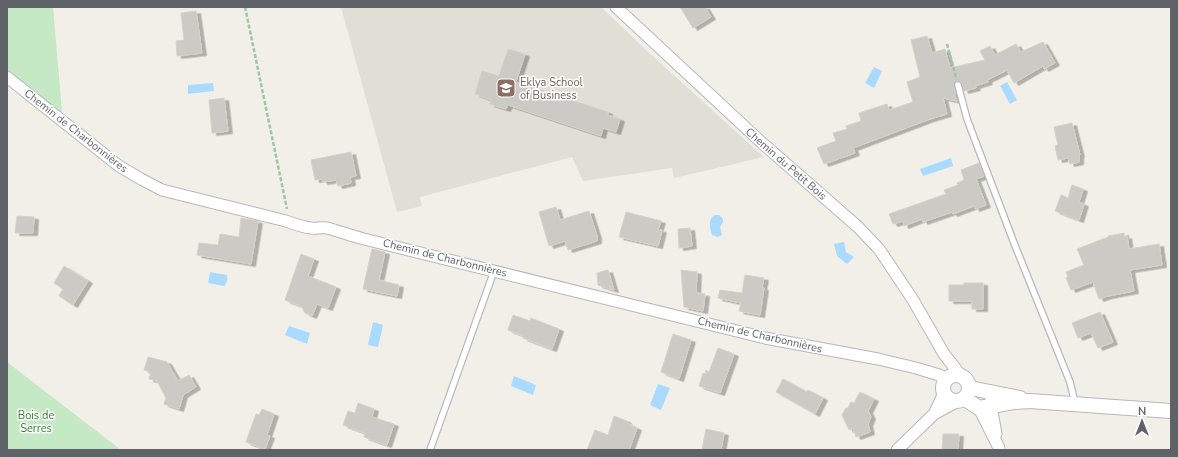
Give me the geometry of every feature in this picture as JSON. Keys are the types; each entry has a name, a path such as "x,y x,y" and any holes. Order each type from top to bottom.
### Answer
{"street":[{"name":"Chemin du Petit Bois","path":"616,7 761,142 858,227 879,249 913,300 944,354 955,387"},
{"name":"Chemin de Charbonnières","path":"7,77 119,166 162,190 286,221 294,225 312,229 324,228 339,231 356,237 765,338 878,359 916,368 939,375 955,387 988,402 1030,401 1075,403 1171,411"},
{"name":"Chemin de Charbonnières","path":"955,387 988,402"},
{"path":"897,450 934,414 955,387"},
{"path":"934,414 955,387"},
{"path":"988,402 1000,449"}],"lane":[{"path":"958,85 967,119 1070,382 1075,403"},
{"path":"430,450 494,271"}],"path":[{"path":"245,7 288,210 286,221"},
{"path":"947,44 958,85"}],"shaded area":[{"path":"341,7 601,7 764,157 674,178 672,168 583,181 572,157 420,197 422,206 397,212"}],"green space":[{"path":"7,7 53,7 62,112 7,77"},
{"name":"Bois de Serres","path":"7,362 121,450 7,450"}],"water":[{"path":"874,67 882,71 874,88 865,83"},
{"path":"1007,82 1017,100 1010,104 1000,86"},
{"path":"213,83 214,91 188,94 188,85"},
{"path":"951,158 953,166 923,176 920,169"},
{"path":"715,215 719,215 723,219 720,227 722,235 718,237 712,235 710,227 710,221"},
{"path":"844,242 846,252 854,257 847,264 837,256 834,244"},
{"path":"210,272 227,275 226,284 224,286 208,283"},
{"path":"373,322 383,325 378,347 368,345"},
{"path":"289,326 310,333 307,344 285,335"},
{"path":"514,376 536,385 533,395 511,386"},
{"path":"658,384 670,388 661,410 650,405"}],"building":[{"path":"680,7 705,7 711,17 693,28"},
{"path":"196,11 202,53 177,56 176,41 184,40 181,13"},
{"path":"927,36 932,53 945,49 950,68 985,60 980,51 990,46 995,55 1016,44 1021,52 1043,42 1055,63 1044,69 1043,66 1014,83 1007,70 987,80 988,82 975,86 976,88 964,91 961,82 957,81 954,84 956,93 954,94 957,101 943,98 947,114 853,148 855,153 824,164 817,148 836,141 833,133 847,129 846,126 861,121 859,113 887,104 889,110 913,102 907,82 920,77 911,40"},
{"name":"Eklya School of Business","path":"508,49 525,54 516,82 608,112 608,115 620,119 616,132 603,128 601,136 508,105 506,109 490,104 491,100 475,94 482,71 499,76"},
{"path":"224,98 228,131 212,133 209,100"},
{"path":"1072,123 1080,155 1079,162 1070,164 1068,158 1058,160 1055,146 1058,145 1054,127"},
{"path":"351,152 356,176 350,177 351,183 338,186 336,180 323,182 322,179 315,180 311,160"},
{"path":"979,163 984,176 976,179 986,205 975,209 974,206 953,214 952,212 923,222 922,219 904,226 903,221 893,224 889,214 946,194 944,190 958,185 957,183 964,180 961,170"},
{"path":"1072,185 1083,189 1079,202 1084,204 1079,220 1055,211 1061,195 1068,198"},
{"path":"556,207 560,220 589,211 597,236 597,241 568,250 565,241 549,246 539,212"},
{"path":"626,212 661,221 658,230 662,230 658,246 619,237"},
{"path":"17,216 34,217 33,233 15,233"},
{"path":"241,218 258,221 251,264 197,255 199,243 218,245 220,234 239,237"},
{"path":"690,228 692,246 679,248 678,229"},
{"path":"1124,233 1124,237 1127,236 1129,249 1159,244 1162,265 1130,270 1134,291 1099,299 1093,282 1071,290 1066,278 1068,277 1066,272 1084,265 1077,249 1108,236"},
{"path":"372,249 385,252 379,280 399,285 397,296 363,289"},
{"path":"301,254 314,259 308,276 336,287 328,308 317,304 312,316 305,313 301,306 285,300"},
{"path":"64,266 88,281 73,305 59,296 63,289 54,283"},
{"path":"608,270 614,290 598,285 597,273"},
{"path":"681,270 697,272 696,293 705,294 703,311 684,307"},
{"path":"745,275 764,278 760,315 739,311 741,303 718,298 720,290 742,293"},
{"path":"964,283 983,283 983,309 972,309 972,301 949,301 949,285 964,285"},
{"path":"1100,312 1113,342 1098,348 1091,333 1078,338 1072,323"},
{"path":"513,315 530,321 531,318 559,329 552,349 523,338 524,336 508,330"},
{"path":"673,334 691,340 679,379 661,372"},
{"path":"718,348 734,354 720,393 699,386 703,373 705,374 706,370 709,372"},
{"path":"148,357 167,362 178,381 189,375 196,387 183,395 179,409 164,404 166,398 157,381 149,379 151,372 144,370"},
{"path":"783,379 807,392 808,390 823,398 815,414 776,392"},
{"path":"860,392 874,399 868,411 871,417 868,424 870,432 856,437 853,428 849,430 842,415 851,402 854,403"},
{"path":"358,403 374,409 372,417 394,424 387,445 364,437 365,433 343,425 348,411 355,413"},
{"path":"262,409 274,414 267,435 270,436 265,449 246,442 256,414 259,415"},
{"path":"614,416 627,421 627,423 637,428 629,450 587,450 595,430 608,435"},
{"path":"706,429 724,433 721,450 702,450"},
{"path":"943,434 959,434 958,450 942,450"}],"place":[{"name":"Eklya School of Business","path":"506,88"}]}
